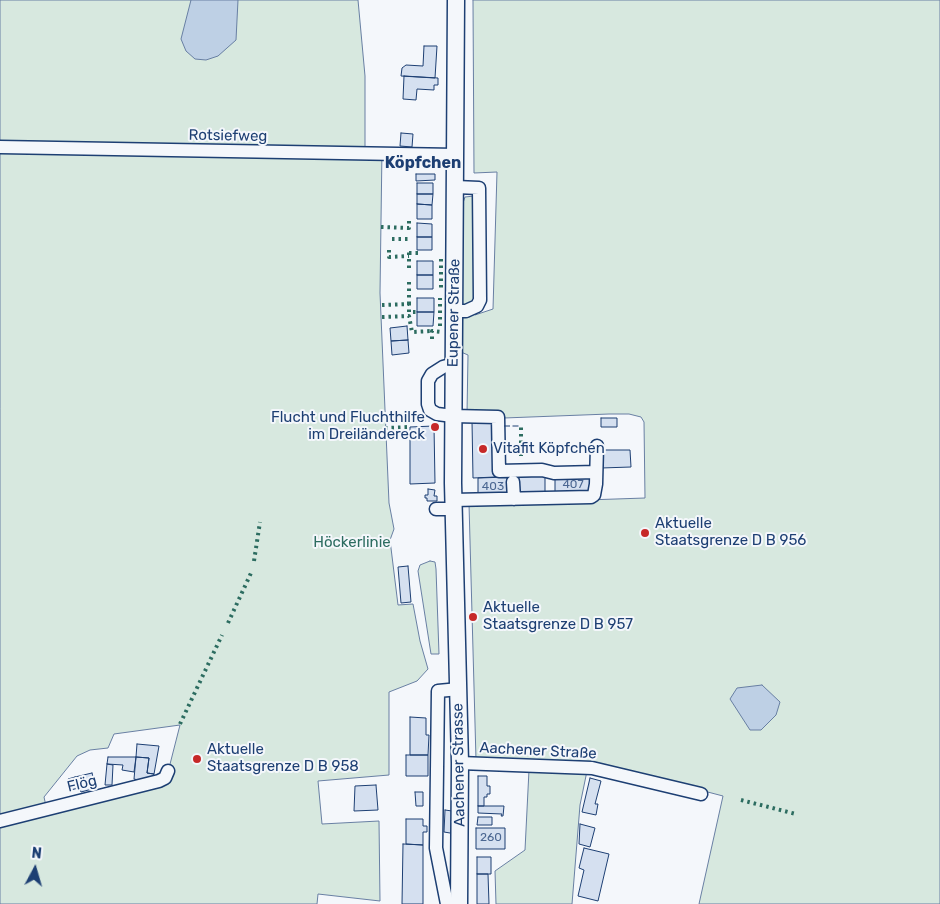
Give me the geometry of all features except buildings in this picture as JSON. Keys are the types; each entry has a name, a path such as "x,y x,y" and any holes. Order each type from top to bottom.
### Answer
{"main road":[{"name":"Eupener Straße","path":"456,0 453,416 456,626"},
{"name":"Aachener Strasse","path":"456,626 460,764 459,904"}],"street":[{"name":"Rotsiefweg","path":"0,147 456,155"},
{"path":"454,311 466,311 477,306 480,300 480,188 456,188"},
{"path":"454,364 443,367 432,374 428,381 428,404 430,410 437,414 453,416 498,416 499,471 596,472"},
{"path":"436,510 453,505 514,499 591,497 594,495 597,446"},
{"path":"513,482 514,499"},
{"path":"447,904 436,848 438,690 458,690"},
{"name":"Aachener Straße","path":"460,764 592,768 701,794"},
{"name":"Flög","path":"0,821 159,781 165,778 168,771"},
{"path":"438,781 460,780"}],"green space":[{"name":"Höckerlinie","path":"0,0 358,0 365,76 365,148 382,149 380,293 389,503 394,529 390,540 398,605 413,604 428,669 417,681 389,692 389,775 318,781 322,824 379,821 380,901 318,894 317,904 0,904 0,826 168,772 180,725 114,734 108,748 90,750 77,756 44,797 46,806 0,818"},
{"path":"473,0 940,0 940,904 699,904 723,796 593,762 476,760 469,504 645,498 644,422 641,417 629,414 609,414 504,418 467,413 468,355 461,352 463,203 465,197 474,196 475,315 493,309 497,172 474,173"},
{"path":"430,561 435,562 436,569 439,654 431,654 418,571 420,565"},
{"path":"529,770 587,771 580,805 572,904 496,904 495,871 525,850"}],"water":[{"path":"191,0 238,0 236,40 218,56 206,60 195,59 186,51 181,39"},
{"path":"762,685 780,702 776,715 761,730 750,730 730,699 737,688"}],"hedge":[{"path":"381,227 409,228 409,218"},
{"path":"392,239 408,239"},
{"path":"409,249 409,268"},
{"path":"389,250 389,257 409,256"},
{"path":"409,253 421,253"},
{"path":"441,259 441,290"},
{"path":"409,282 409,304"},
{"path":"440,298 440,326"},
{"path":"382,305 409,304 409,312 416,312"},
{"path":"382,317 409,316 412,332 432,331"},
{"path":"432,339 432,331 441,332 441,330"},
{"path":"521,426 521,456"},
{"path":"385,428 410,427"},
{"path":"254,561 260,522"},
{"path":"228,623 251,573"},
{"path":"180,724 222,635"},
{"path":"741,800 796,814"}],"fence":[{"path":"504,426 521,426"}],"place":[{"name":"Flucht und Fluchthilfe im Dreiländereck","path":"435,427"},
{"name":"Vitafit Köpfchen","path":"483,449"},
{"name":"Aktuelle Staatsgrenze D B 956","path":"645,533"},
{"name":"Aktuelle Staatsgrenze D B 957","path":"473,617"},
{"name":"Aktuelle Staatsgrenze D B 958","path":"197,759"}],"district":[{"name":"Köpfchen","path":"423,163"}]}
